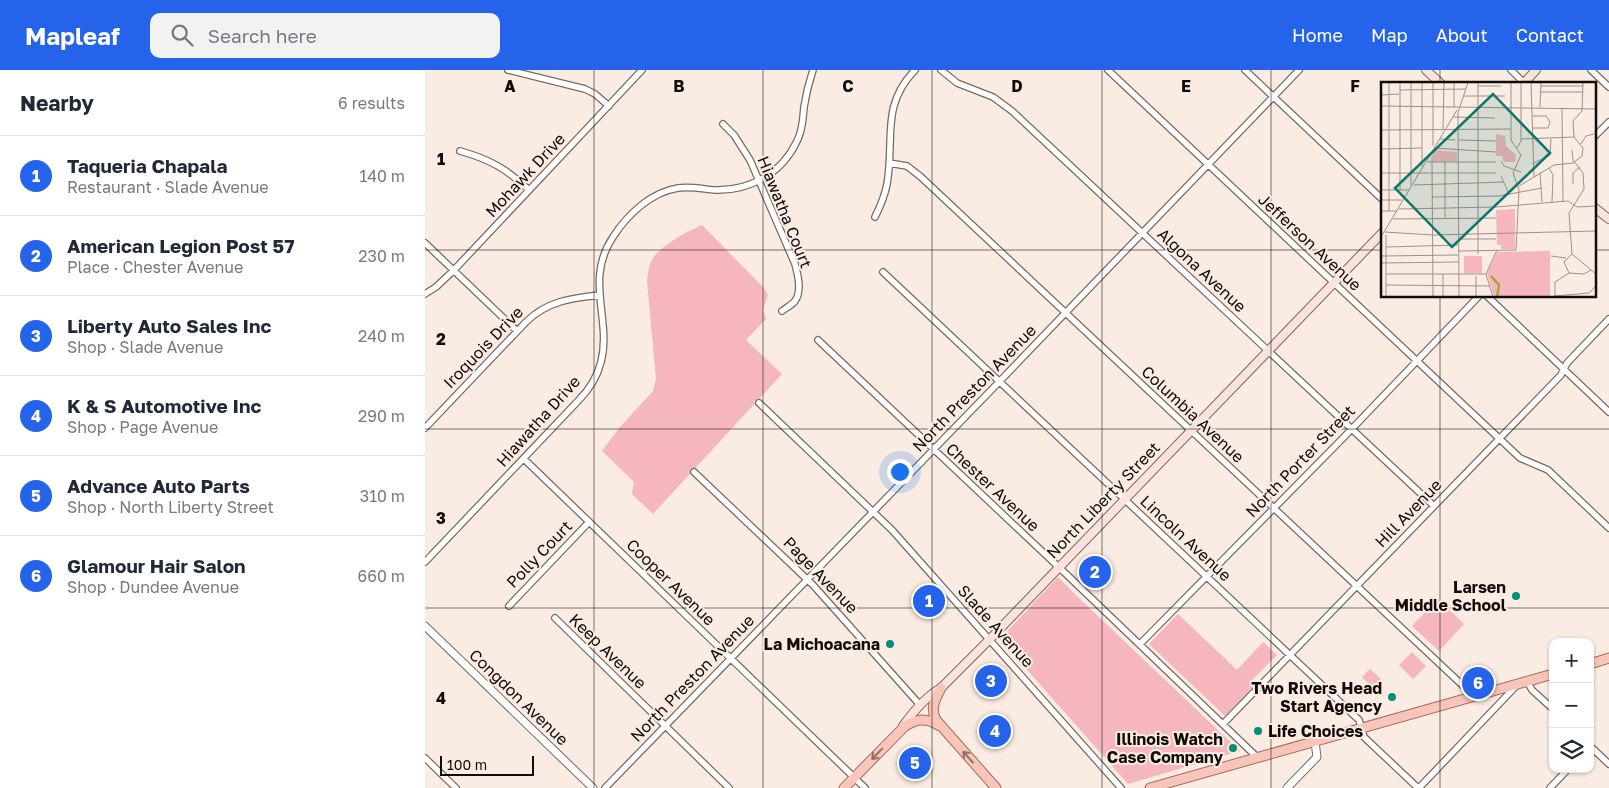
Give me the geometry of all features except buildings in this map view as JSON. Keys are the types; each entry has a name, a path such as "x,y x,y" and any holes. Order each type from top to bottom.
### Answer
{"main road":[{"path":"1426,70 1439,82"},
{"path":"1525,82 1537,70"},
{"path":"1597,209 1609,218"},
{"name":"North Liberty Street","path":"844,788 900,730 920,705 941,688 989,640 1381,234"},
{"path":"1594,663 1609,658"},
{"path":"1150,788 1549,675"},
{"path":"941,688 933,708 935,718 996,788"},
{"path":"900,730 918,720 928,720 940,726"}],"street":[{"path":"508,70 585,89 595,94 609,106"},
{"name":"Mohawk Drive","path":"425,294 436,287 454,270 642,70"},
{"name":"Hiawatha Drive","path":"425,562 585,394 601,362 603,345 600,268 609,243 623,223 648,201 678,188 730,189 747,186 768,175 782,163 796,143 801,130 813,70"},
{"path":"875,217 886,190 893,107 902,87 915,70"},
{"name":"Algona Avenue","path":"941,70 961,85 993,97 1009,108 1434,506"},
{"name":"Jefferson Avenue","path":"1108,70 1499,439 1522,460 1548,470 1609,528"},
{"path":"1245,70 1381,198"},
{"name":"North Preston Avenue","path":"605,788 1143,234 1299,70"},
{"path":"1511,70 1523,82"},
{"path":"1591,70 1609,87"},
{"path":"1597,134 1609,122"},
{"name":"Hiawatha Court","path":"723,124 735,135 744,148 794,261 798,278 796,299 782,311"},
{"path":"459,151 497,164 529,190"},
{"name":"Columbia Avenue","path":"889,163 907,166 919,176 1473,696"},
{"path":"425,243 517,331"},
{"name":"Lincoln Avenue","path":"883,272 1359,720 1363,728 1364,737 1418,788"},
{"name":"Iroquois Drive","path":"425,428 531,317 547,306 565,300 600,295"},
{"name":"North Porter Street","path":"1140,644 1351,430 1477,298"},
{"path":"1489,298 1609,412"},
{"name":"Hill Avenue","path":"1223,724 1561,375 1567,363 1609,319"},
{"name":"Chester Avenue","path":"818,340 1258,758"},
{"name":"Slade Avenue","path":"759,403 892,530 1121,788"},
{"name":"Cooper Avenue","path":"524,458 865,788"},
{"name":"Page Avenue","path":"694,472 807,579 920,705"},
{"name":"Polly Court","path":"509,606 589,522"},
{"name":"Keep Avenue","path":"555,618 729,788"},
{"name":"Congdon Avenue","path":"425,626 593,788"},
{"path":"1527,682 1532,690 1549,705"},
{"path":"1418,788 1517,684"},
{"path":"1287,788 1317,757 1315,742"},
{"path":"1594,750 1609,764"},
{"path":"425,758 456,788"},
{"path":"1550,788 1564,773"}],"shaded area":[{"path":"702,225 764,288 768,295 763,310 766,319 746,340 782,374 653,514 632,494 634,482 602,451 620,427 653,391 656,379 647,281 651,262 654,256 666,245"},
{"path":"1058,577 1240,751 1128,784 1000,639"},
{"path":"1438,599 1464,624 1439,651 1412,626"},
{"path":"1178,614 1237,670 1263,642 1277,655 1250,682 1254,686 1225,716 1149,644"},
{"path":"1412,652 1426,666 1413,679 1399,665"},
{"path":"1370,669 1381,679 1376,685 1374,683 1371,686 1362,677"}],"place":[{"name":"American Legion Post 57","path":"1095,572"},
{"name":"Larsen Middle School","path":"1516,596"},
{"name":"Taqueria Chapala","path":"929,601"},
{"name":"La Michoacana","path":"890,644"},
{"name":"Liberty Auto Sales Inc","path":"991,681"},
{"name":"Glamour Hair Salon","path":"1478,683"},
{"name":"Two Rivers Head Start Agency","path":"1392,697"},
{"name":"K & S Automotive Inc","path":"995,731"},
{"name":"Life Choices","path":"1258,731"},
{"name":"Illinois Watch Case Company","path":"1233,748"},
{"name":"Advance Auto Parts","path":"915,763"}]}
